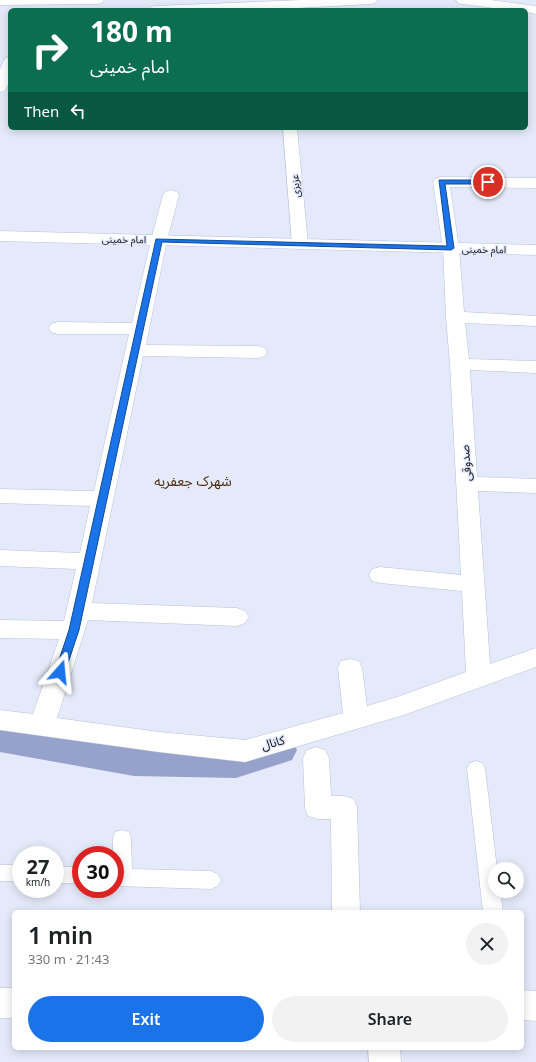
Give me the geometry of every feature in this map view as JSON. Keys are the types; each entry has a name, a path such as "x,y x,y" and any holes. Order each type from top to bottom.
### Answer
{"street":[{"path":"0,1 31,4 98,0"},
{"path":"209,8 371,0"},
{"path":"462,0 521,8"},
{"path":"0,88 8,66"},
{"name":"عزیزی","path":"290,130 300,244"},
{"name":"صدوقی","path":"479,677 460,364 455,317 451,248 441,182 536,183"},
{"path":"42,726 76,621 159,240 171,195"},
{"name":"امام خمینی","path":"0,236 536,250"},
{"path":"455,317 536,321"},
{"path":"58,328 140,329"},
{"path":"135,350 258,352"},
{"path":"460,364 536,367"},
{"path":"468,484 536,486"},
{"path":"0,496 102,499"},
{"path":"0,558 89,561"},
{"path":"380,575 474,584"},
{"path":"0,629 76,621 237,617"},
{"name":"کانال","path":"0,720 159,742 245,751 404,705 536,657"},
{"path":"350,668 356,719"},
{"path":"316,758 318,808 344,807 346,910"},
{"path":"0,1003 12,1003"},
{"path":"524,1005 536,1006"},
{"path":"384,1050 385,1062"}],"lane":[{"path":"476,768 494,910"},
{"path":"121,846 122,838"},
{"path":"0,873 12,873"},
{"path":"124,877 211,880"}],"waterway":[{"path":"0,738 134,762 236,764 280,750"}],"district":[{"name":"شهرک جعفریه","path":"193,481"}],"route":[{"path":"60,672 74,630 159,240 451,248 441,182 488,182"}]}
